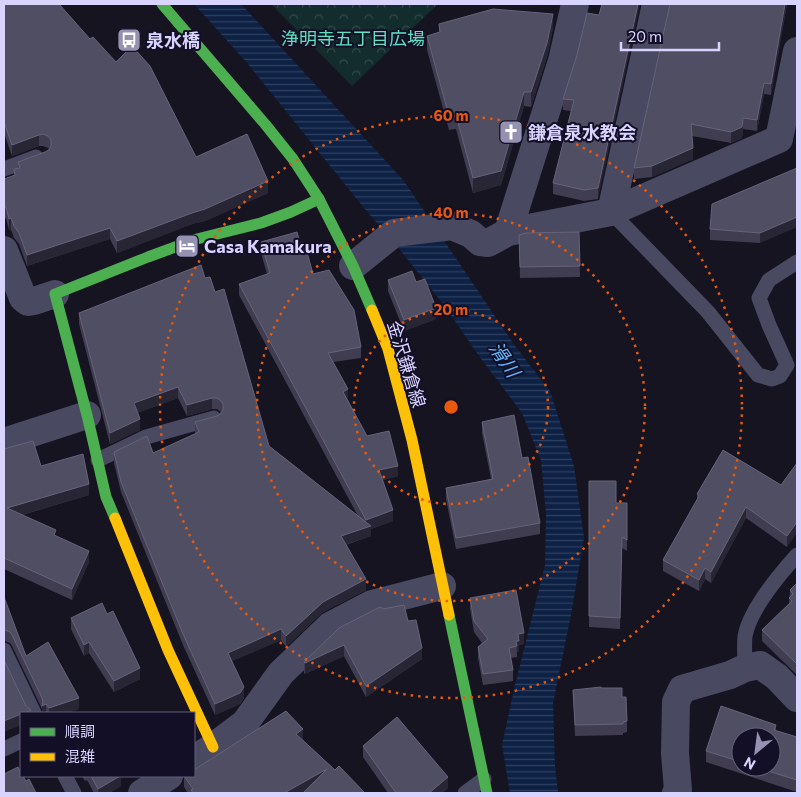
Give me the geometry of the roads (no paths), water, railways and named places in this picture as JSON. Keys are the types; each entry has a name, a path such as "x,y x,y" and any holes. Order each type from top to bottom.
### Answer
{"main road":[{"name":"金沢鎌倉線","path":"162,4 288,152 319,199 353,266 388,349 412,440 485,786"},
{"path":"190,712 168,650 106,497 87,414 55,294 148,256 197,239 261,223 319,199"},
{"path":"195,727 204,753"}],"street":[{"path":"508,232 562,61 575,4"},
{"path":"611,212 656,4"},
{"path":"353,266 394,233 452,226 471,234 480,242 488,243 508,232 611,212 780,139 797,51"},
{"path":"4,250 23,298 28,302 55,294"},
{"path":"4,442 87,414"},
{"path":"204,753 244,723 281,673 330,626 372,604 442,586"},
{"path":"676,793 678,790 675,752 676,702 682,689 730,675 745,668 760,665 777,677 797,698"},
{"path":"142,793 167,777"}],"lane":[{"path":"4,169 42,155"},
{"path":"611,212 708,312 758,375 772,379 780,376 787,365 759,298 769,280 797,262"},
{"path":"98,460 146,437 214,418"},
{"path":"745,668 745,637 751,618 781,572 797,555"},
{"path":"4,650 34,712"},
{"path":"4,749 20,741"},
{"path":"66,777 74,793"},
{"path":"465,793 485,786"}],"water":[{"name":"滑川","path":"194,4 241,4 404,181 515,346 550,391 574,466 584,538 553,703 558,793 510,793 502,745 545,565 546,514 541,460 522,413 444,305 396,245 248,64"}],"place":[{"name":"泉水橋","path":"129,40"},
{"name":"鎌倉泉水教会","path":"511,132"},
{"name":"Casa Kamakura","path":"187,246"}],"park label":[{"name":"浄明寺五丁目広場","path":"353,38"}]}
